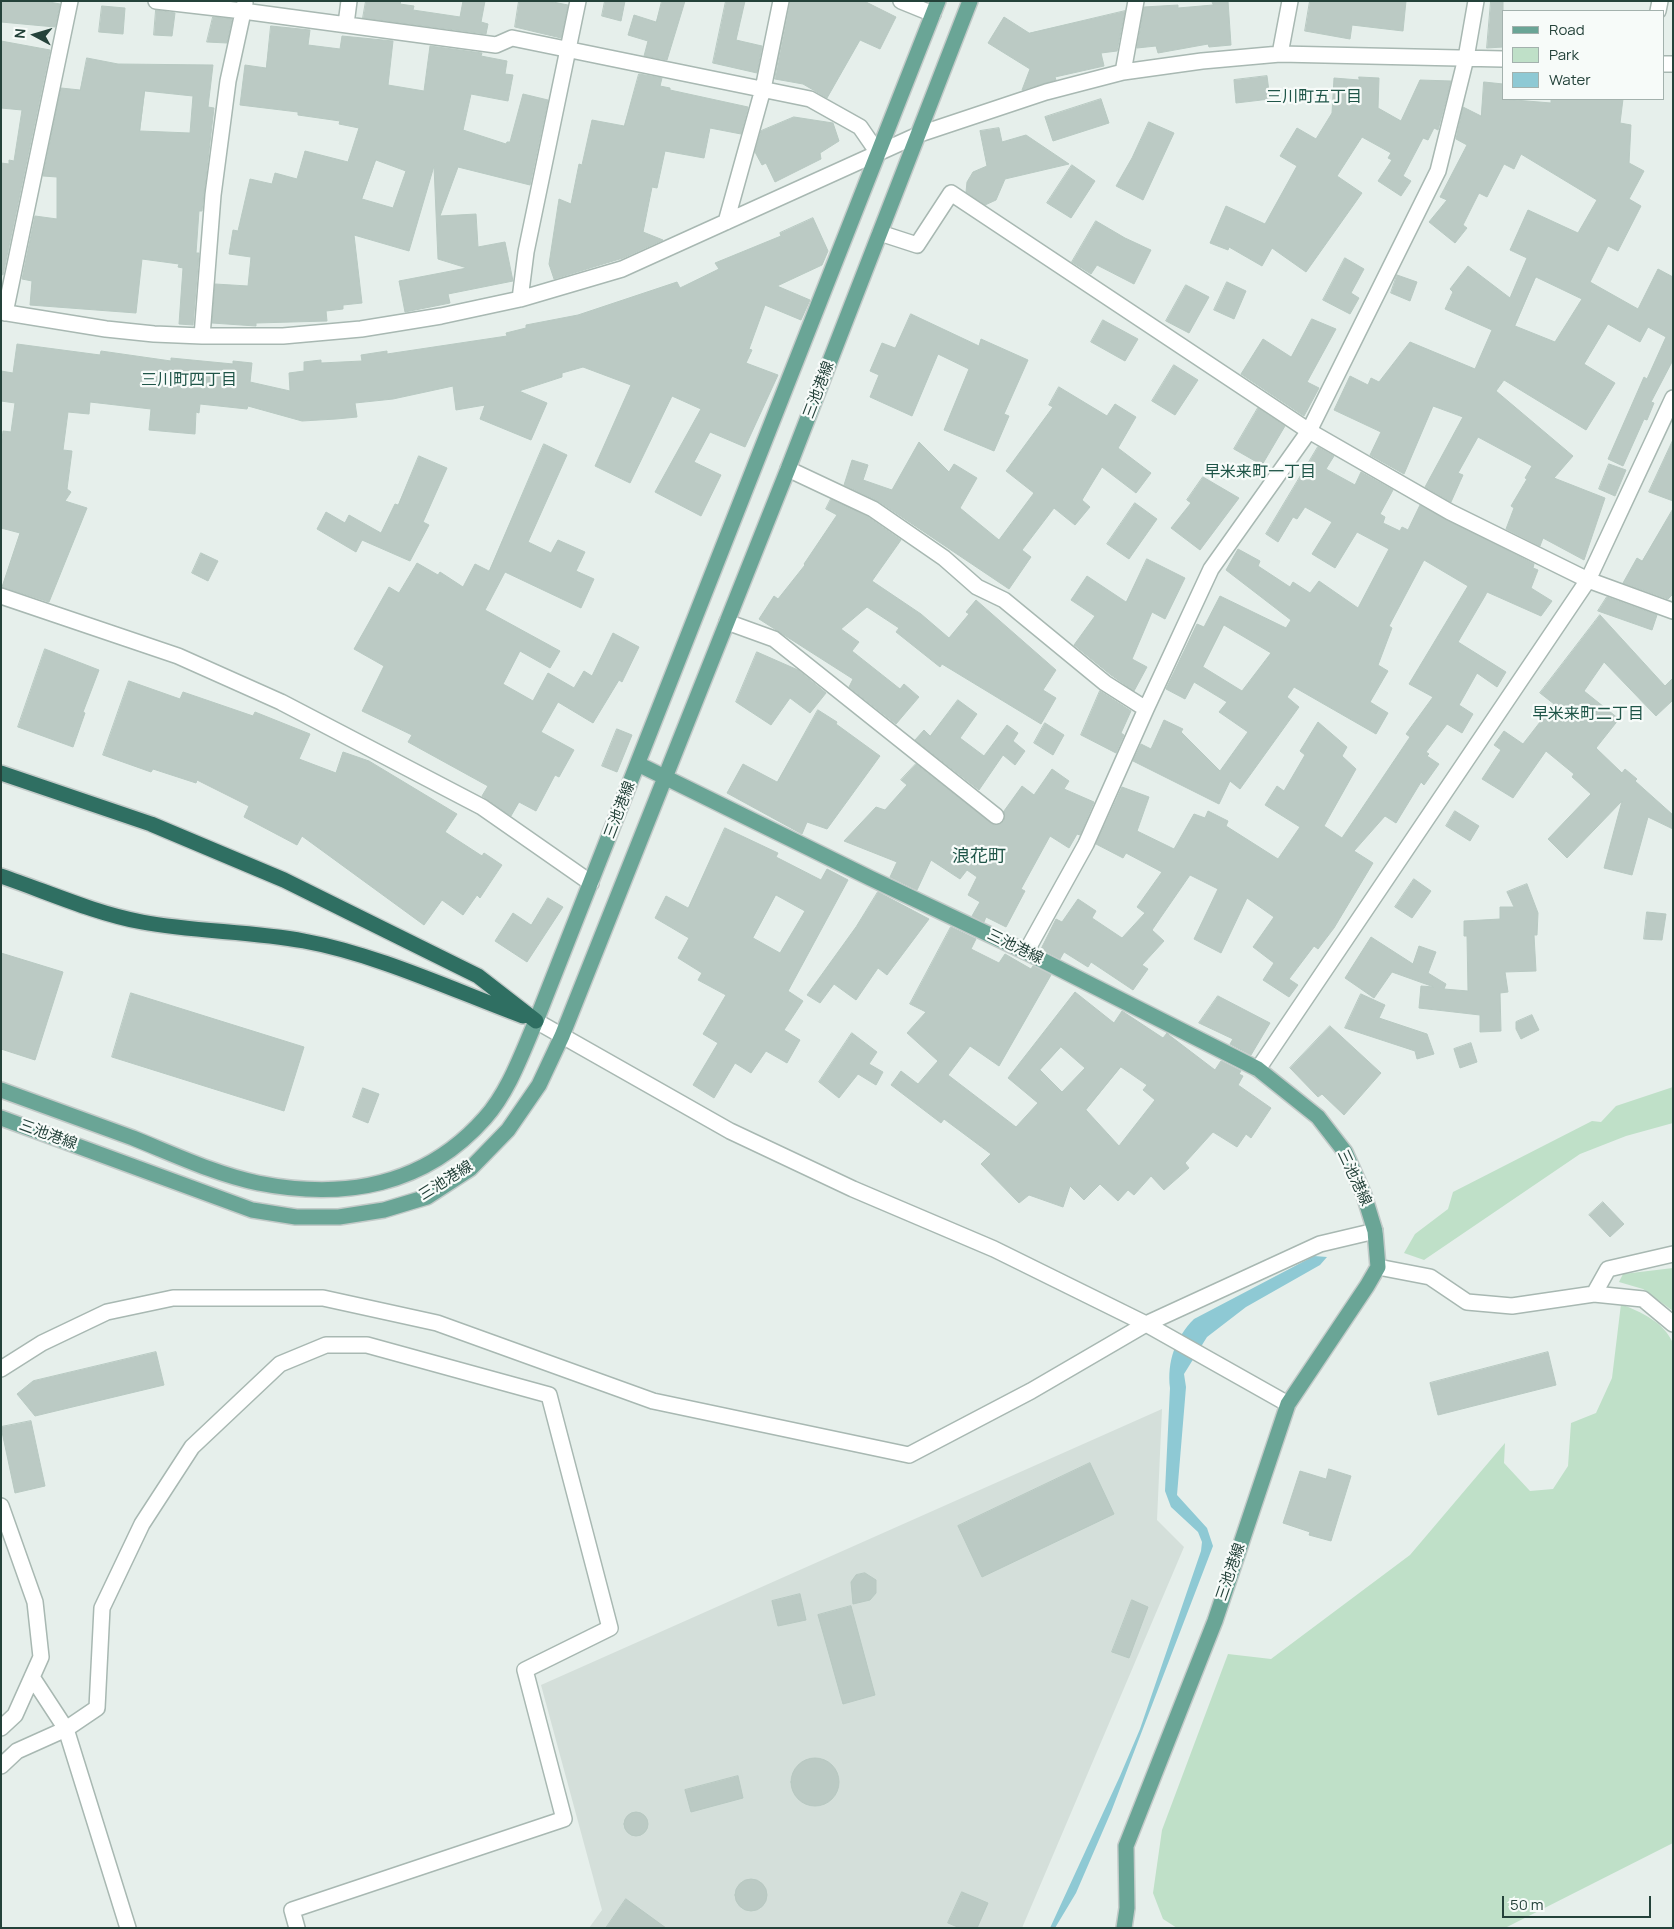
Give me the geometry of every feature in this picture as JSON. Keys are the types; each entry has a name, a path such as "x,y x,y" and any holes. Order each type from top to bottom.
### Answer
{"highway":[{"path":"1,773 151,824 284,880 478,976 536,1021"},
{"path":"1,876 97,910 141,922 192,930 304,941 357,954 536,1021"}],"main road":[{"name":"三池港線","path":"1,1118 252,1210 296,1217 340,1217 384,1210 427,1197 470,1169 508,1130 539,1085 562,1036 664,776 788,470 920,134 970,1"},
{"name":"三池港線","path":"1,1090 211,1169 256,1182 300,1189 340,1190 383,1183 410,1173 454,1148 486,1117 512,1077 536,1021 935,8"},
{"name":"三池港線","path":"638,764 1026,952 1258,1069 1318,1118 1345,1152 1364,1195 1375,1231 1378,1267 1288,1404 1215,1621 1126,1846 1127,1908 1124,1928"}],"street":[{"path":"70,1 3,312 106,329 202,336 283,336 361,329 520,299 622,269 920,134 1046,92 1123,72 1202,61 1280,54 1502,59"},
{"path":"156,1 244,6 346,24 496,45 512,38 570,48 810,99 860,127 878,153"},
{"path":"346,24 349,1"},
{"path":"520,299 526,252 570,48 578,1"},
{"path":"726,222 763,89 781,1"},
{"path":"902,1 935,8"},
{"path":"1123,72 1136,1"},
{"path":"1280,54 1290,1"},
{"path":"1026,952 1086,844 1146,708 1211,569 1308,431 1438,171 1466,58 1476,1"},
{"path":"202,336 213,195 228,81 244,6"},
{"path":"880,233 917,245 951,193 1308,431 1450,512 1588,580 1673,611"},
{"path":"1258,1069 1588,580 1673,398"},
{"path":"788,470 873,509 944,558 977,587 1004,600 1055,644 1105,683 1146,708"},
{"path":"1,596 178,656 281,702 482,807 591,883"},
{"path":"726,622 774,639 996,816"},
{"path":"536,1021 730,1130 853,1189 994,1249 1146,1324 1288,1404"},
{"path":"1,1369 42,1342 107,1312 173,1298 323,1298 437,1324 653,1401 910,1456 1031,1391 1146,1324 1320,1244 1375,1231"},
{"path":"1594,1294 1608,1269 1673,1254"},
{"path":"1378,1267 1430,1277 1467,1302 1512,1306 1594,1294 1643,1299 1673,1324"},
{"path":"1,1766 17,1751 66,1729 97,1708 102,1608 142,1524 192,1447 280,1364 326,1345 367,1345 549,1395 610,1628 525,1670 564,1819 292,1910 297,1928"},
{"path":"1,1506 35,1602 42,1658 15,1715 1,1728"},
{"path":"32,1677 66,1729 128,1928"},
{"path":"1127,1908 1132,1928"}],"shaded area":[{"path":"1162,1409 1157,1520 1184,1547 1022,1928 589,1928 602,1910 541,1685"}],"green space":[{"path":"1673,1087 1673,1123 1626,1136 1580,1154 1424,1260 1404,1253 1415,1234 1448,1209 1453,1192 1592,1121 1601,1122 1616,1106"},
{"path":"1673,1268 1673,1311 1643,1289 1619,1282 1623,1274"},
{"path":"1621,1304 1644,1314 1658,1323 1669,1335 1673,1343 1673,1843 1505,1928 1177,1928 1163,1919 1153,1893 1162,1830 1228,1654 1271,1659 1410,1555 1505,1443 1504,1463 1530,1491 1553,1489 1568,1466 1571,1423 1596,1413 1612,1378"}],"water":[{"path":"1314,1256 1327,1257 1320,1265 1246,1307 1207,1337 1184,1374 1186,1387 1177,1495 1207,1528 1213,1546 1111,1812 1076,1893 1055,1928 1050,1928 1140,1729 1201,1551 1202,1542 1198,1532 1171,1507 1165,1491 1169,1378 1171,1360 1177,1342 1194,1319"}],"building":[{"path":"1,1 44,1 60,4 55,27 1,22"},
{"path":"366,1 401,1 400,4 414,6 413,10 460,17 463,1 485,1 481,22 488,24 486,34 363,18"},
{"path":"519,1 548,1 568,5 561,38 515,27"},
{"path":"605,1 625,1 621,21 602,16"},
{"path":"662,1 685,1 667,60 644,56 648,41 628,35 634,15 656,22"},
{"path":"726,1 745,1 736,40 762,46 757,73 713,63"},
{"path":"790,1 864,1 896,17 880,49 860,40 827,98 803,84 775,79"},
{"path":"1212,1 1228,1 1231,45 1209,47 1208,44 1158,53 1156,46 1137,48 1144,7 1178,5 1178,8 1213,5"},
{"path":"1310,1 1406,1 1403,31 1352,25 1350,39 1305,31"},
{"path":"1491,1 1503,2 1502,47 1487,48"},
{"path":"102,6 125,8 123,34 99,32"},
{"path":"156,10 175,13 172,36 154,35"},
{"path":"1125,11 1117,51 1101,53 1104,66 1055,77 1056,80 1022,90 1030,69 988,43 1004,17 1029,33"},
{"path":"213,17 232,19 227,43 207,42"},
{"path":"271,26 310,30 308,45 340,49 342,36 393,41 388,85 424,91 430,46 482,53 481,56 507,61 505,74 513,75 508,101 471,94 463,130 506,144 510,142 523,94 548,100 530,185 458,167 440,216 476,214 478,247 505,242 513,281 448,294 450,303 405,312 399,281 467,268 438,259 434,166 409,251 354,235 362,303 343,305 343,309 326,311 327,321 256,323 256,326 212,323 215,284 248,286 251,257 229,254 233,230 238,231 250,179 272,184 275,173 297,179 305,151 348,162 359,128 339,124 340,121 298,115 298,112 240,105 245,65 266,68","holes":["376,160 406,171 393,208 362,199"]},
{"path":"1,41 50,50 3,275 1,274 1,163 9,164 9,160 14,161 22,110 1,108"},
{"path":"87,58 118,64 213,65 208,107 214,108 202,211 199,211 196,253 199,253 193,325 179,324 183,268 178,267 179,264 142,259 136,313 30,305 32,281 22,279 35,216 57,219 57,177 43,176 61,88 80,90","holes":["145,91 193,96 190,133 140,131"]},
{"path":"639,74 662,78 660,86 670,88 670,90 748,107 741,134 710,128 704,158 665,151 657,188 652,187 643,232 663,240 623,258 554,279 549,264 559,199 571,204 579,164 582,165 592,120 624,126"},
{"path":"1267,76 1270,99 1236,103 1234,80"},
{"path":"1359,77 1379,78 1378,108 1401,121 1420,80 1451,81 1438,130 1434,128 1428,140 1423,138 1403,176 1411,181 1401,196 1378,181 1392,160 1388,158 1391,153 1362,137 1337,176 1362,193 1306,272 1272,248 1262,266 1229,247 1228,250 1210,243 1226,206 1265,224 1297,166 1280,156 1297,128 1316,139 1332,113 1334,78 1359,80"},
{"path":"1484,82 1502,84 1502,100 1551,103 1551,100 1623,100 1620,123 1631,125 1629,163 1644,171 1629,199 1641,206 1618,251 1608,246 1590,282 1638,309 1658,269 1673,277 1673,360 1651,402 1654,403 1647,420 1644,419 1623,466 1608,459 1644,377 1647,379 1666,337 1648,327 1640,342 1608,324 1584,364 1615,383 1586,430 1504,380 1496,391 1573,456 1554,478 1605,498 1584,560 1543,538 1540,546 1506,529 1514,508 1511,506 1527,479 1525,478 1532,466 1478,437 1458,473 1463,475 1451,502 1425,487 1463,417 1433,406 1404,474 1370,455 1381,432 1334,410 1350,376 1368,385 1371,378 1379,382 1410,342 1475,369 1492,330 1445,309 1453,292 1450,289 1468,266 1510,298 1527,258 1510,250 1528,210 1578,233 1597,200 1521,154 1514,169 1504,164 1487,197 1479,193 1463,225 1467,228 1455,243 1429,222 1447,200 1440,197 1467,145 1456,139 1463,107 1481,116","holes":["1536,277 1582,299 1555,342 1515,326"]},
{"path":"1101,99 1109,123 1053,141 1045,117"},
{"path":"794,117 833,123 839,141 820,153 821,159 775,182 766,163 762,165 755,152 761,131"},
{"path":"1149,122 1174,133 1143,200 1116,186"},
{"path":"999,128 1002,142 1026,135 1069,164 1005,179 996,200 985,205 966,192 967,182 973,172 987,166 980,131"},
{"path":"1072,165 1095,181 1071,218 1047,203"},
{"path":"813,218 828,251 822,265 777,286 810,300 801,320 765,305 749,349 752,350 746,363 778,375 745,447 710,432 694,462 721,475 701,516 655,492 701,409 672,396 630,483 595,466 631,385 583,367 562,373 562,377 519,391 547,403 531,440 480,419 485,405 456,410 453,386 393,399 355,403 357,417 336,419 302,421 248,406 247,409 200,404 199,413 196,412 195,434 149,430 151,409 90,402 89,414 68,412 63,450 72,451 67,489 71,492 65,501 87,508 49,602 2,587 20,533 1,528 1,447 3,431 11,432 15,403 1,401 1,371 13,373 17,344 100,355 101,351 171,361 171,358 233,364 233,361 252,363 250,382 290,391 289,373 304,371 304,362 321,360 321,363 362,361 361,355 387,351 387,354 507,336 506,333 526,328 526,325 578,315 677,282 680,288 719,269 715,263 781,236 780,233"},
{"path":"1096,221 1125,238 1151,250 1134,284 1097,265 1091,274 1072,262"},
{"path":"1345,258 1364,269 1351,293 1359,298 1350,314 1323,300"},
{"path":"1397,275 1417,282 1410,301 1391,293"},
{"path":"1227,282 1246,291 1234,319 1214,310"},
{"path":"1186,285 1209,297 1189,333 1166,321"},
{"path":"911,314 979,346 981,339 1028,360 1004,414 1009,416 994,451 944,430 969,369 938,354 912,416 870,397 879,375 870,371 882,343 895,348"},
{"path":"1312,319 1336,329 1307,382 1319,388 1304,416 1241,374 1263,339 1291,357"},
{"path":"1103,320 1138,339 1125,361 1091,342"},
{"path":"1174,365 1198,380 1175,415 1152,401"},
{"path":"1059,387 1107,416 1115,404 1136,417 1118,448 1151,473 1136,493 1102,467 1082,500 1090,507 1075,525 1054,508 1022,550 1031,557 1009,589 878,501 844,485 852,460 868,465 863,480 892,490 919,442 949,472 954,464 977,478 960,508 999,540 1034,493 1006,471 1053,407 1049,405"},
{"path":"1258,408 1285,426 1262,465 1234,449"},
{"path":"1673,440 1673,501 1649,492"},
{"path":"544,444 567,455 528,542 551,553 558,540 585,552 576,571 594,579 581,608 505,572 485,610 560,651 550,668 520,651 503,684 533,701 548,673 574,688 584,671 592,676 613,633 639,647 622,682 619,680 593,723 558,702 541,732 574,750 559,777 555,775 536,811 519,802 511,816 482,796 488,786 408,742 412,735 362,711 384,666 354,649 389,587 399,593 417,563 438,575 440,572 463,587 475,564 489,571"},
{"path":"1318,447 1334,456 1326,469 1355,485 1361,472 1393,490 1380,514 1385,517 1383,523 1400,531 1402,527 1408,530 1420,505 1534,564 1533,568 1538,570 1531,588 1552,601 1541,616 1487,592 1458,642 1506,672 1497,687 1477,673 1459,705 1473,714 1462,733 1447,724 1426,752 1429,754 1427,756 1439,764 1424,785 1421,782 1396,823 1385,816 1354,851 1373,863 1334,928 1318,949 1314,946 1289,979 1298,985 1289,997 1263,980 1274,963 1253,947 1274,917 1247,898 1221,953 1194,939 1218,889 1190,875 1152,930 1164,941 1142,965 1148,969 1133,990 1091,962 1088,967 1064,952 1060,959 1041,949 1056,919 1062,922 1078,899 1096,911 1092,918 1122,938 1145,913 1137,907 1162,872 1126,853 1123,858 1096,844 1122,787 1149,797 1137,831 1174,849 1194,814 1205,818 1208,811 1228,821 1226,826 1278,859 1300,827 1265,805 1277,786 1284,791 1305,755 1300,751 1318,722 1347,747 1342,756 1356,769 1324,826 1342,838 1410,737 1406,734 1433,697 1409,684 1468,586 1424,560 1389,626 1392,628 1378,665 1388,671 1370,702 1388,713 1376,734 1294,687 1287,697 1299,707 1240,789 1230,781 1219,804 1133,761 1141,744 1151,749 1164,720 1183,729 1181,732 1220,771 1248,732 1219,712 1227,702 1194,682 1185,699 1166,689 1197,624 1204,627 1220,596 1286,628 1291,620 1226,570 1238,549 1260,561 1258,566 1290,587 1293,582 1310,593 1319,581 1358,608 1389,549 1357,532 1335,568 1312,554 1332,522 1305,507 1297,519 1293,517 1278,542 1266,534","holes":["1224,625 1271,653 1242,691 1203,667"]},
{"path":"419,456 447,468 423,522 429,525 410,561 362,540 356,552 317,529 326,512 345,523 349,515 381,533 395,504 398,505"},
{"path":"1609,464 1626,470 1615,496 1599,489"},
{"path":"1203,477 1239,498 1200,550 1171,528 1191,503 1187,500"},
{"path":"831,499 868,517 901,540 872,581 921,614 949,638 969,614 966,612 976,600 1056,670 1043,690 1056,698 1041,724 942,664 940,667 896,632 899,628 867,607 841,629 859,642 852,651 900,689 904,684 919,697 896,724 849,687 853,679 759,619 774,596 778,599 805,565 837,515 826,509"},
{"path":"1135,503 1157,519 1129,559 1107,544"},
{"path":"1673,509 1673,594 1668,599 1623,583 1637,558 1642,561"},
{"path":"201,553 218,561 208,581 192,573"},
{"path":"1147,559 1185,578 1165,619 1152,612 1132,659 1147,667 1134,691 1074,645 1095,616 1071,600 1087,576 1126,602"},
{"path":"1607,597 1657,615 1652,630 1598,611"},
{"path":"1600,615 1665,686 1673,678 1673,700 1656,716 1604,662 1584,691 1619,719 1596,748 1622,773 1625,769 1637,779 1635,781 1673,815 1673,829 1648,817 1632,875 1604,868 1622,801 1567,858 1548,839 1591,794 1572,777 1574,774 1546,751 1513,798 1482,779 1501,750 1494,745 1504,731 1523,744 1554,704 1540,693"},
{"path":"45,649 99,670 83,712 85,713 73,747 18,727"},
{"path":"757,652 798,670 826,693 810,713 790,698 771,725 736,702"},
{"path":"129,681 180,699 183,692 253,716 255,712 310,734 299,759 336,773 343,752 369,761 457,814 445,832 482,856 484,853 502,865 480,898 477,895 463,915 442,900 424,925 302,836 297,845 244,817 249,806 197,780 196,783 153,769 151,772 103,755"},
{"path":"1100,691 1131,711 1121,733 1124,735 1116,753 1081,735"},
{"path":"958,700 977,714 960,738 984,756 1007,725 1018,733 1013,741 1025,751 1015,765 1003,755 979,790 915,740 924,730 930,736"},
{"path":"818,710 837,722 836,724 880,756 827,829 807,822 802,834 727,793 743,764 777,782"},
{"path":"1045,723 1064,735 1053,755 1034,743"},
{"path":"617,729 632,735 617,772 602,766"},
{"path":"916,764 994,825 1004,821 1004,811 1022,786 1034,795 1052,769 1069,781 1064,789 1094,802 1080,835 1077,834 1069,848 1050,836 1021,889 1025,891 1006,927 986,917 984,922 972,916 980,902 968,895 977,877 967,870 960,879 931,860 917,890 890,877 897,862 844,841 876,807 885,810 907,785 901,780"},
{"path":"1455,811 1479,826 1470,841 1446,826"},
{"path":"725,828 778,853 776,857 821,880 827,869 848,880 788,991 803,1001 784,1030 800,1040 787,1063 766,1051 751,1073 735,1063 714,1098 693,1085 718,1043 703,1034 726,995 698,980 702,973 678,958 689,938 655,918 666,896 688,908","holes":["776,895 805,911 780,953 753,938"]},
{"path":"1414,879 1431,891 1412,918 1395,907"},
{"path":"1527,884 1538,913 1537,935 1534,935 1536,971 1505,972 1508,992 1500,993 1501,1031 1480,1032 1480,1015 1419,1008 1421,986 1434,987 1392,972 1374,998 1345,978 1371,937 1413,964 1419,946 1436,952 1428,973 1446,984 1444,989 1468,991 1467,936 1464,936 1464,921 1500,919 1500,907 1514,907 1507,892"},
{"path":"878,892 929,919 887,975 878,968 856,1000 834,984 820,1003 807,995 856,927"},
{"path":"548,898 563,907 527,962 495,941 513,913 531,925"},
{"path":"1647,912 1666,914 1662,940 1644,939"},
{"path":"951,927 976,939 971,949 999,963 1005,954 1031,969 1033,966 1051,975 999,1066 970,1046 948,1075 1016,1127 1038,1103 1008,1078 1075,992 1114,1023 1122,1011 1163,1038 1167,1033 1215,1070 1221,1061 1241,1071 1239,1074 1243,1076 1238,1085 1271,1108 1251,1138 1246,1134 1237,1147 1213,1132 1185,1163 1189,1168 1164,1190 1151,1176 1134,1195 1128,1190 1118,1201 1100,1184 1084,1200 1070,1186 1063,1207 1029,1195 1019,1203 981,1164 991,1154 944,1119 941,1123 891,1085 901,1071 918,1084 938,1061 907,1033 926,1012 910,1004","holes":["1061,1047 1085,1068 1062,1092 1040,1070","1121,1067 1147,1085 1143,1090 1155,1100 1119,1146 1086,1110"]},
{"path":"1,953 63,972 35,1060 1,1049"},
{"path":"131,993 304,1047 284,1111 112,1057"},
{"path":"1361,994 1385,1005 1379,1018 1427,1034 1434,1054 1417,1059 1415,1051 1345,1028"},
{"path":"1218,996 1270,1023 1251,1055 1230,1044 1233,1039 1199,1023"},
{"path":"1532,1015 1539,1030 1521,1039 1516,1029 1516,1022"},
{"path":"1330,1026 1381,1073 1344,1115 1322,1094 1318,1097 1290,1068"},
{"path":"852,1033 877,1052 869,1064 883,1072 876,1085 858,1074 839,1098 819,1082"},
{"path":"1471,1043 1477,1062 1460,1068 1454,1049"},
{"path":"363,1088 379,1094 368,1123 353,1117"},
{"path":"1603,1202 1624,1224 1610,1237 1589,1215"},
{"path":"156,1352 164,1385 35,1416 17,1394 33,1381"},
{"path":"1548,1352 1556,1385 1438,1415 1430,1383"},
{"path":"31,1421 45,1486 15,1493 1,1427"},
{"path":"1090,1463 1114,1514 982,1577 958,1526"},
{"path":"1329,1469 1351,1476 1331,1541 1309,1535 1310,1532 1283,1523 1300,1471 1326,1479"},
{"path":"865,1573 876,1580 876,1593 870,1600 853,1604 851,1582 856,1575"},
{"path":"800,1594 806,1620 778,1626 772,1601"},
{"path":"1132,1600 1148,1607 1129,1658 1112,1652"},
{"path":"851,1606 875,1695 843,1704 818,1615"},
{"path":"815,1758 824,1760 832,1765 837,1773 839,1782 837,1791 832,1799 824,1804 815,1806 806,1804 798,1799 793,1791 791,1782 793,1773 798,1765 806,1760"},
{"path":"738,1776 743,1798 691,1812 685,1790"},
{"path":"636,1812 645,1815 648,1824 645,1833 636,1836 627,1833 624,1824 627,1815"},
{"path":"751,1879 762,1884 767,1895 762,1906 751,1911 740,1906 735,1895 740,1884"},
{"path":"962,1892 988,1903 977,1928 960,1928 948,1923"},
{"path":"626,1899 666,1928 606,1928"}],"district":[{"name":"三川町五丁目","path":"1314,98"},
{"name":"三川町四丁目","path":"189,381"},
{"name":"早米来町一丁目","path":"1260,473"},
{"name":"早米来町二丁目","path":"1588,715"},
{"name":"浪花町","path":"979,857"}]}
